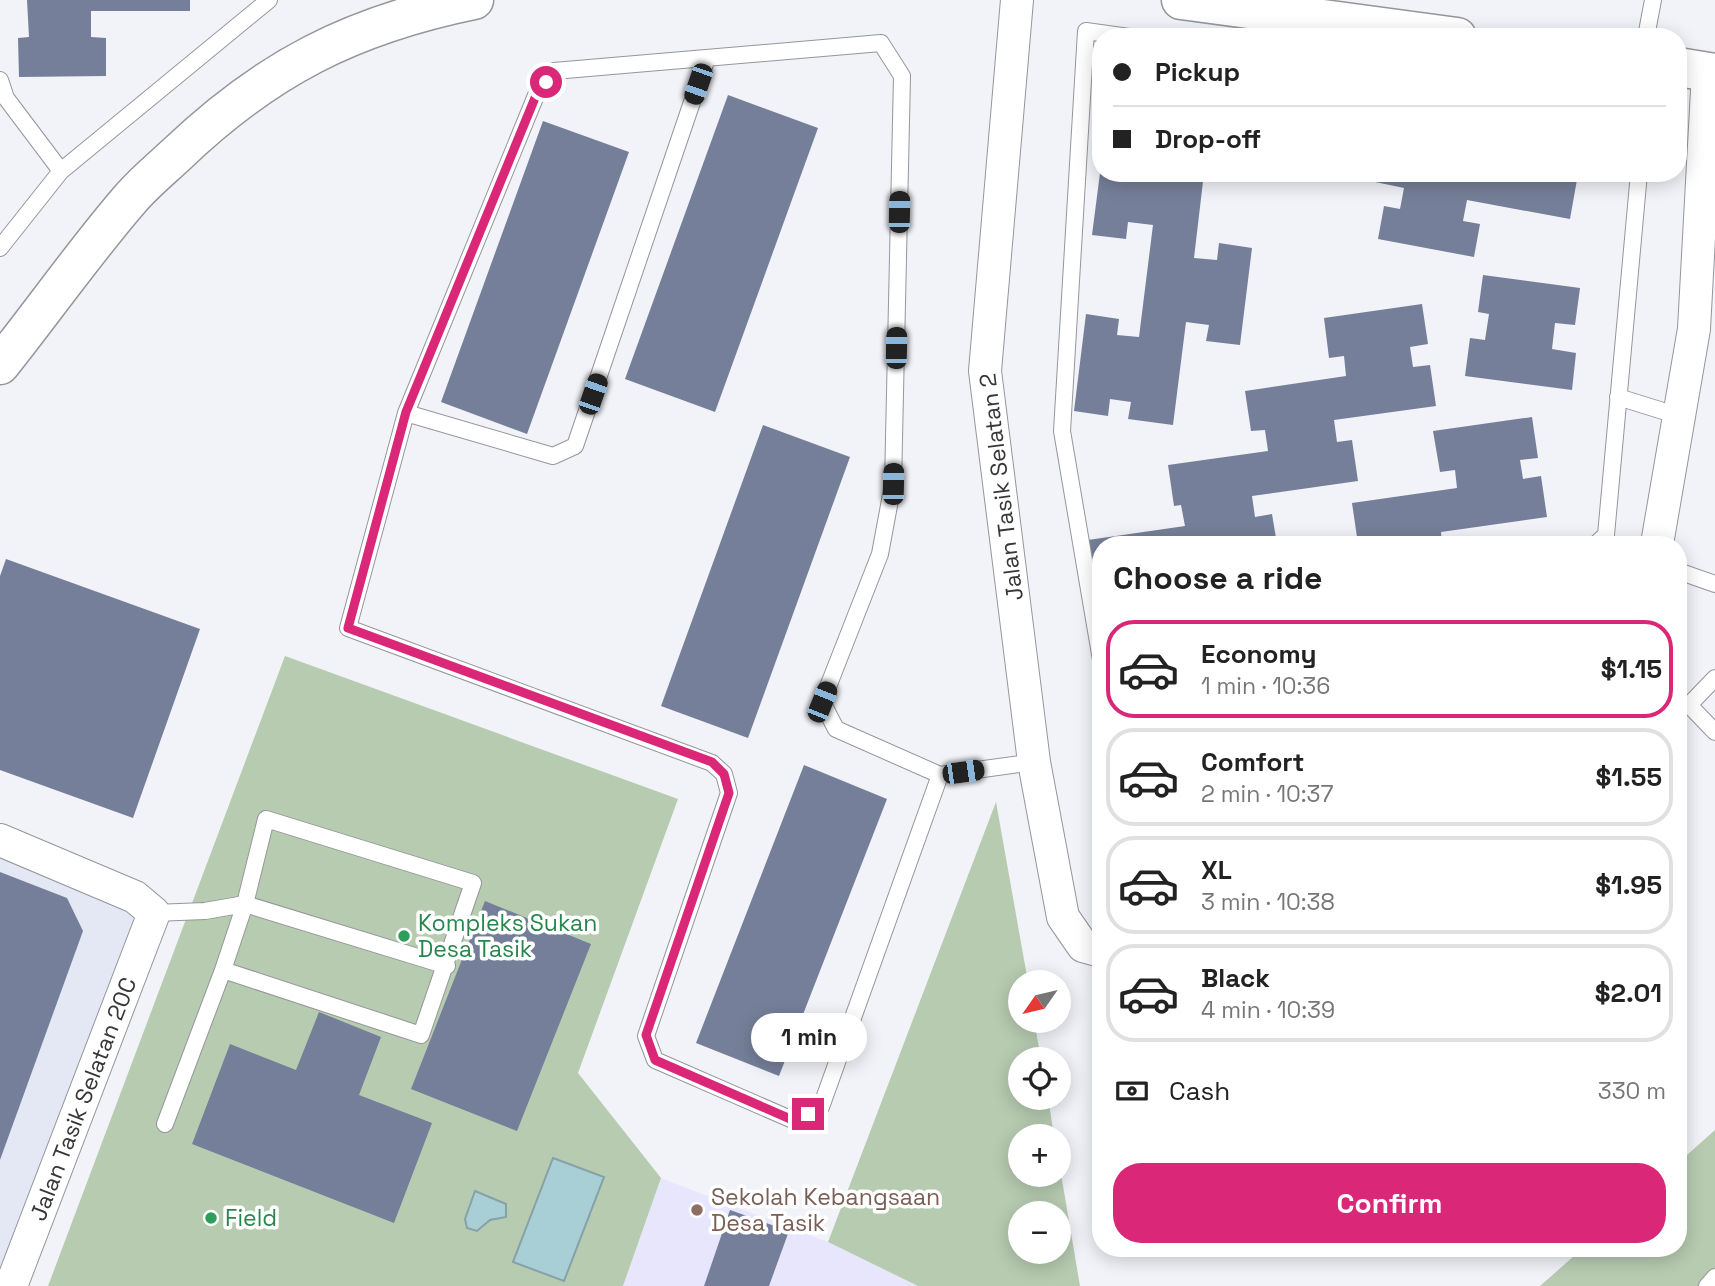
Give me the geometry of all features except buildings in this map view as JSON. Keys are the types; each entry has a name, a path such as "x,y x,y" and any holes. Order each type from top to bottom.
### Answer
{"street":[{"path":"0,365 132,197 244,94 288,66 342,38 435,4 474,0"},
{"name":"Jalan Tasik Selatan 2","path":"1017,0 985,372 1034,762 1063,917 1083,946 1092,948"},
{"path":"1181,0 1390,28"},
{"path":"1658,536 1679,416 1704,330 1700,71"},
{"path":"0,840 135,897 154,913"},
{"name":"Jalan Tasik Selatan 20C","path":"11,1286 154,913"}],"lane":[{"path":"0,248 61,171 269,0"},
{"path":"1648,28 1653,0"},
{"path":"1092,32 1086,31 1062,432 1092,607"},
{"path":"940,775 821,1107 795,1121 655,1060 646,1035 729,793 724,774 712,762 348,628 406,412 537,93 554,71 881,43 902,76 893,484 880,554 822,702 836,729 940,775 1034,762"},
{"path":"406,412 554,456 575,446 707,58"},
{"path":"0,79 6,98 61,171"},
{"path":"1605,536 1638,182"},
{"path":"1618,397 1679,416"},
{"path":"1687,574 1715,584"},
{"path":"1715,678 1689,705 1715,732"},
{"path":"165,1124 245,904 266,819 473,883 421,1035 223,970"},
{"path":"154,913 205,911 245,904 447,965"},
{"path":"1707,1286 1715,1277"}],"shaded area":[{"path":"0,852 141,914 0,1285"},
{"path":"553,1158 604,1177 564,1281 513,1262"},
{"name":"Sekolah Kebangsaan Desa Tasik","path":"661,1178 828,1242 918,1286 623,1286"},
{"path":"475,1191 506,1204 506,1217 490,1220 477,1231 467,1228 465,1219"}],"green space":[{"name":"Kompleks Sukan Desa Tasik","path":"285,656 678,799 578,1073 661,1178 623,1286 48,1286"},
{"path":"996,802 1026,970 1008,970 1008,1033 1036,1033 1039,1047 1008,1047 1008,1110 1050,1110 1052,1124 1008,1124 1008,1187 1063,1187 1066,1201 1008,1201 1008,1264 1071,1264 1071,1233 1080,1286 918,1286 828,1242"},
{"path":"1715,1130 1715,1286 1540,1286 1573,1257 1687,1257 1687,1155"}],"place":[{"name":"Kompleks Sukan Desa Tasik","path":"404,936"},
{"name":"Sekolah Kebangsaan Desa Tasik","path":"697,1210"},
{"name":"Field","path":"211,1218"}],"route":[{"path":"546,82 537,93 406,412 348,628 712,762 724,774 729,793 646,1035 655,1060 795,1121 808,1114"}]}
